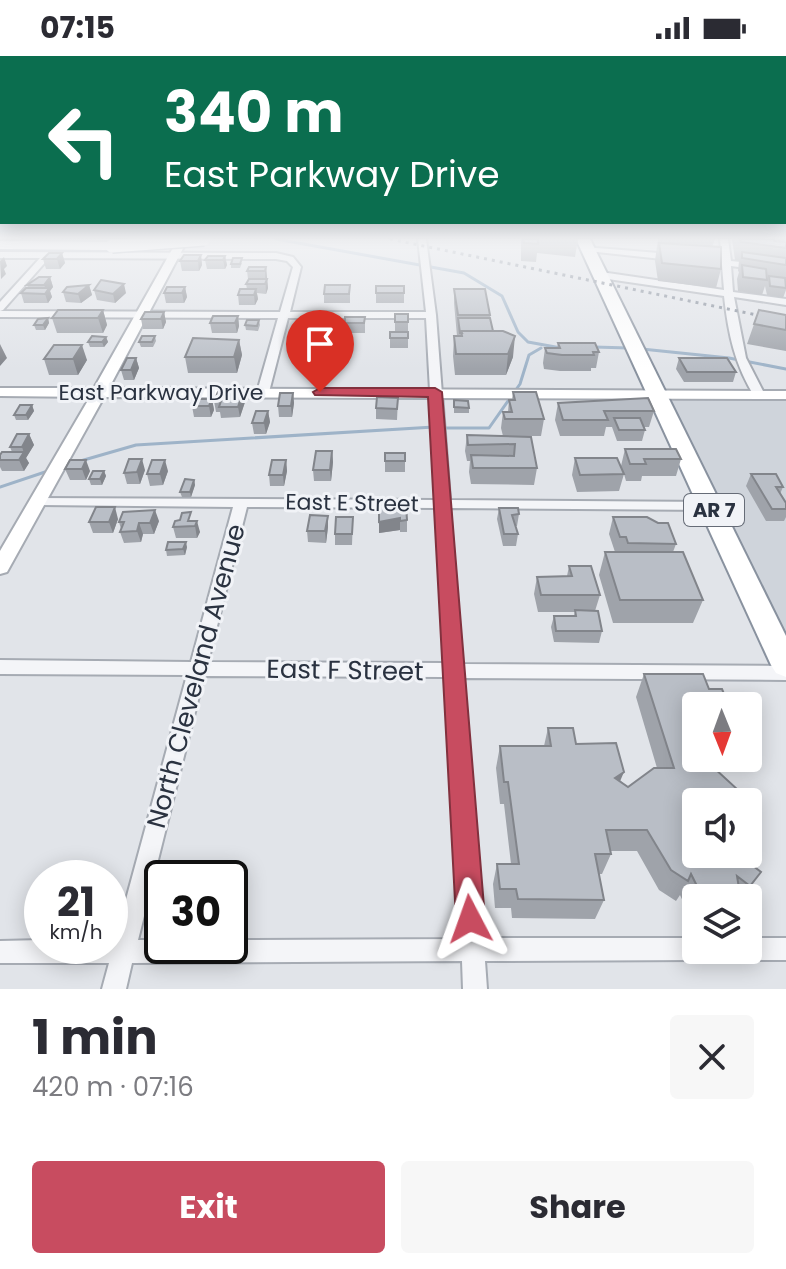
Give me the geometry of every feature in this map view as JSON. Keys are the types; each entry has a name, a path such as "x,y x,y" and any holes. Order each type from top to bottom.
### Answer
{"highway":[{"name":"AR 7","path":"605,283 786,665"}],"main road":[{"path":"0,567 40,501 158,283"},
{"name":"East Parkway Drive","path":"0,392 786,395"}],"street":[{"path":"0,311 24,283"},
{"path":"263,392 293,283"},
{"path":"428,283 475,989"},
{"path":"650,283 786,302"},
{"path":"729,283 732,331 739,360 759,395"},
{"path":"0,311 140,315 431,315"},
{"name":"East E Street","path":"40,501 712,506"},
{"name":"North Cleveland Avenue","path":"128,936 241,502"},
{"name":"East F Street","path":"0,667 786,673"},
{"path":"128,952 682,949"},
{"path":"762,949 786,949"},
{"path":"0,952 24,952"},
{"name":"North Cleveland Avenue","path":"114,989 121,964"}],"shaded area":[{"path":"658,395 786,395 786,665"}],"building":[{"path":"99,283 124,284 113,294 94,290"},
{"path":"770,283 785,283 786,288 770,286"},
{"path":"89,285 78,294 63,292 67,287"},
{"path":"325,285 350,285 349,294 324,294"},
{"path":"376,286 404,286 404,293 376,293"},
{"path":"167,287 185,287 182,293 164,293"},
{"path":"26,288 49,288 45,294 21,293"},
{"path":"240,289 256,289 254,295 238,295"},
{"path":"454,289 485,289 490,315 458,315"},
{"path":"58,310 103,310 98,318 52,318"},
{"path":"759,310 786,315 786,330 754,324"},
{"path":"145,312 164,312 161,319 141,319"},
{"path":"395,314 408,314 408,322 395,322"},
{"path":"213,316 238,316 235,323 210,323"},
{"path":"302,317 324,317 322,323 300,323"},
{"path":"345,317 365,317 364,323 345,323"},
{"path":"48,318 43,325 34,325 38,319"},
{"path":"458,318 490,318 493,331 460,333"},
{"path":"247,320 259,320 257,326 245,325"},
{"path":"461,331 503,331 515,336 508,354 456,354 454,336 462,336"},
{"path":"390,332 408,332 408,338 390,338"},
{"path":"92,336 106,337 102,342 88,342"},
{"path":"142,336 155,336 152,342 139,342"},
{"path":"193,338 239,340 234,357 185,357"},
{"path":"558,343 595,343 599,352 593,352 594,355 547,353 545,348 560,348"},
{"path":"54,345 82,345 73,359 44,359"},
{"path":"127,358 136,358 131,370 121,370"},
{"path":"679,358 727,358 736,372 687,372"},
{"path":"218,392 243,392 238,407 219,407 221,401 214,401"},
{"path":"513,392 536,392 544,419 505,419 503,412 512,412 509,400 515,400"},
{"path":"280,393 293,393 291,406 278,406"},
{"path":"377,397 398,398 397,409 376,408"},
{"path":"648,398 654,411 604,411 608,420 563,420 558,403"},
{"path":"194,399 212,399 209,406 192,406"},
{"path":"454,400 468,401 469,408 454,407"},
{"path":"20,405 32,405 26,415 14,415"},
{"path":"256,411 268,411 264,423 252,423"},
{"path":"614,418 640,418 645,430 619,430"},
{"path":"17,434 29,434 22,447 10,447"},
{"path":"467,435 531,437 537,468 473,468 471,455 514,456 515,444 468,445"},
{"path":"625,449 676,449 681,459 644,459 646,464 630,464"},
{"path":"316,451 332,451 330,470 313,470"},
{"path":"2,452 24,452 19,460 0,460"},
{"path":"385,453 405,453 405,461 385,461"},
{"path":"575,458 617,458 624,474 580,475"},
{"path":"129,459 142,459 137,472 124,473"},
{"path":"70,460 86,460 82,469 65,469"},
{"path":"152,460 165,460 160,474 147,474"},
{"path":"272,460 286,460 283,475 269,475"},
{"path":"93,471 104,471 100,479 89,479"},
{"path":"751,474 776,474 783,487 776,487 786,503 786,509 772,509"},
{"path":"185,479 194,480 190,492 180,492"},
{"path":"379,505 406,505 407,520 400,521 400,518 379,522"},
{"path":"96,507 115,507 109,522 89,522"},
{"path":"499,508 518,508 519,514 512,515 518,534 504,534"},
{"path":"155,510 150,523 139,523 137,531 120,532 124,522 119,522 123,512"},
{"path":"191,512 188,521 197,521 195,526 173,527 182,513"},
{"path":"310,515 328,516 325,531 307,531"},
{"path":"336,517 353,517 352,534 335,534"},
{"path":"613,517 647,517 658,523 668,523 676,544 628,543 626,537 620,537"},
{"path":"168,542 186,542 183,549 166,550"},
{"path":"605,552 683,552 703,600 620,600"},
{"path":"569,566 591,566 600,595 541,595 537,577 572,576"},
{"path":"575,610 598,611 602,631 556,631 554,616 576,616"},
{"path":"644,674 703,674 709,689 722,689 723,692 682,692 682,772 718,772 736,788 682,788 682,868 756,868 761,872 752,884 737,876 738,884 696,884 691,874 688,881 671,870 647,830 606,830 611,854 595,854 604,900 518,899 516,889 500,889 497,864 519,864 500,746 551,746 548,728 573,728 576,744 616,743 624,772 615,778 628,787 654,768 674,768"}],"waterway":[{"path":"480,283 502,296 518,332 528,342 561,348"},
{"path":"594,347 629,348"},
{"path":"443,428 489,428 520,384 529,355 541,348"},
{"path":"642,349 729,358 786,369"},
{"path":"63,466 136,445 434,427"},
{"path":"0,487 51,470"}],"railway":[{"path":"600,283 786,321"}],"route":[{"path":"320,392 435,392 470,919"}]}
